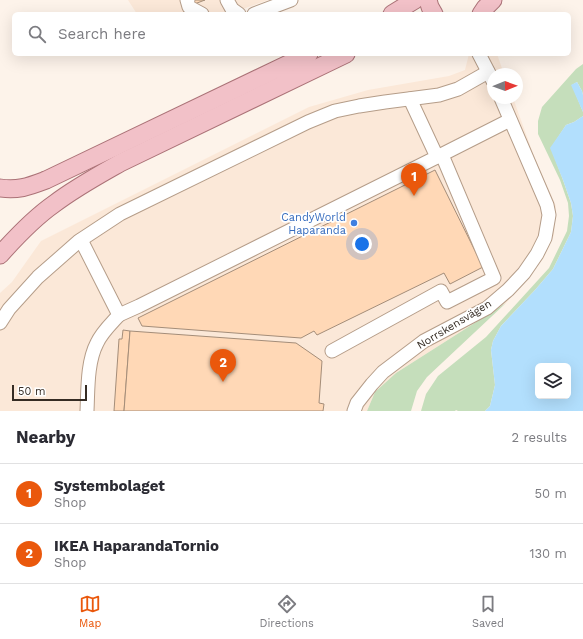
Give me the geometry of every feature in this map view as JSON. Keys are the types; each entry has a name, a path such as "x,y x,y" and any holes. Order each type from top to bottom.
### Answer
{"main road":[{"path":"395,12 415,0"},
{"path":"428,0 433,12"},
{"path":"0,188 10,190 29,187 46,180 305,56"},
{"path":"0,255 20,234 53,205 92,178 342,56"}],"street":[{"path":"187,0 189,7 198,12"},
{"path":"227,0 232,9 236,12"},
{"path":"260,8 291,0"},
{"path":"480,56 487,69"},
{"path":"0,323 9,309 38,277 81,240 122,213 308,122 335,111 365,105 439,95 487,77"},
{"path":"332,351 441,291 447,302 494,278 440,156 410,99"},
{"name":"Norrskensvägen","path":"354,411 357,403 383,372 424,341 486,308 508,290 524,273 537,254 545,238 550,215 547,205 503,104"},
{"path":"87,411 89,373 94,349 101,336 118,315 151,300 510,120"},
{"path":"81,240 118,315"}],"shaded area":[{"path":"128,0 268,0 235,12 136,12"},
{"path":"468,56 498,56 502,68 487,68 487,104 515,104 534,156 556,206 554,235 543,259 506,303 396,373 375,392 367,411 0,411 0,293 12,282 41,241 309,107 368,90 449,76 465,70"}],"green space":[{"path":"583,64 583,95 577,82 572,85 583,112 583,116 566,125 551,148 571,203 573,216 571,232 553,269 501,326 493,341 491,350 495,385 490,406 485,411 421,411 426,394 438,376 486,337 549,268 567,231 569,216 568,203 560,180 538,134 538,121 542,107 576,69"},
{"path":"506,303 427,377 417,391 411,411 367,411 375,392 396,373"}],"water":[{"path":"577,82 583,95 583,112 571,85"},
{"path":"583,116 583,411 485,411 490,406 495,385 491,350 493,341 501,326 553,269 571,232 573,216 571,203 550,148 566,125"}],"building":[{"path":"187,0 205,0 189,6"},
{"path":"435,170 483,267 450,284 444,273 317,335 314,331 301,338 142,326 138,318"},
{"path":"123,330 130,331 124,411 114,411 119,339 122,339"},
{"path":"130,331 296,343 322,361 319,403 324,404 323,411 124,411"}],"place":[{"name":"Systembolaget","path":"414,196"},
{"name":"CandyWorld Haparanda","path":"354,223"},
{"name":"IKEA HaparandaTornio","path":"223,382"}]}
